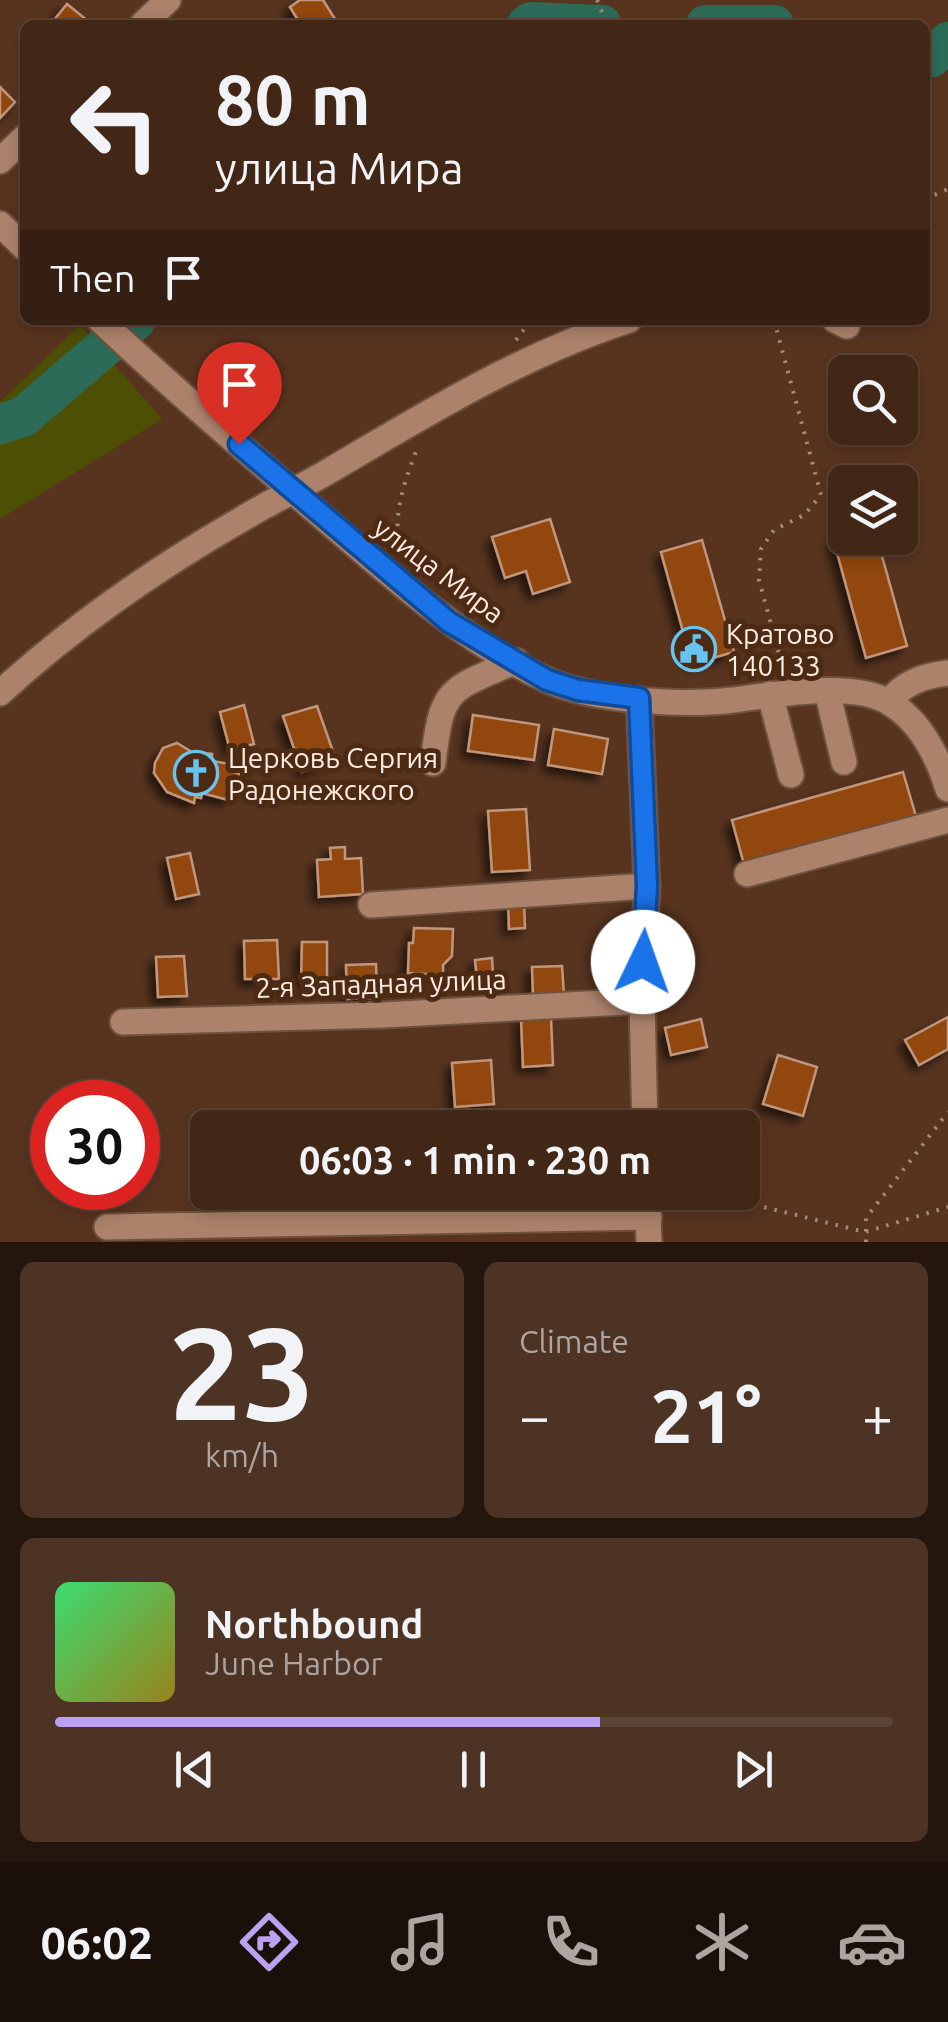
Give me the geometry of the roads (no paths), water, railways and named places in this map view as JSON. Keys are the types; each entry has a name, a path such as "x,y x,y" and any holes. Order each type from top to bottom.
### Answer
{"street":[{"path":"147,20 168,0"},
{"path":"0,161 20,142"},
{"path":"0,224 20,243"},
{"name":"улица Мира","path":"105,325 293,492 449,622 547,680 578,690 676,703 846,691 889,702"},
{"path":"0,693 30,665 119,599 242,518 484,380 614,325"},
{"path":"432,764 439,712 451,694 468,682 516,662"},
{"path":"948,673 929,675 900,688 889,702 923,734 939,760 948,789"},
{"path":"827,692 844,762"},
{"path":"779,693 790,775"},
{"path":"639,698 647,886 642,1001 645,1110"},
{"path":"747,874 948,820"},
{"path":"371,905 647,886"},
{"name":"2-я Западная улица","path":"122,1022 382,1015 642,1001"},
{"path":"106,1228 649,1217"}],"waterway":[{"path":"930,56 948,42"},
{"path":"0,424 23,417 130,325"}],"place":[{"name":"Кратово 140133","path":"694,649"},
{"name":"Церковь Сергия Радонежского","path":"196,773"}]}
